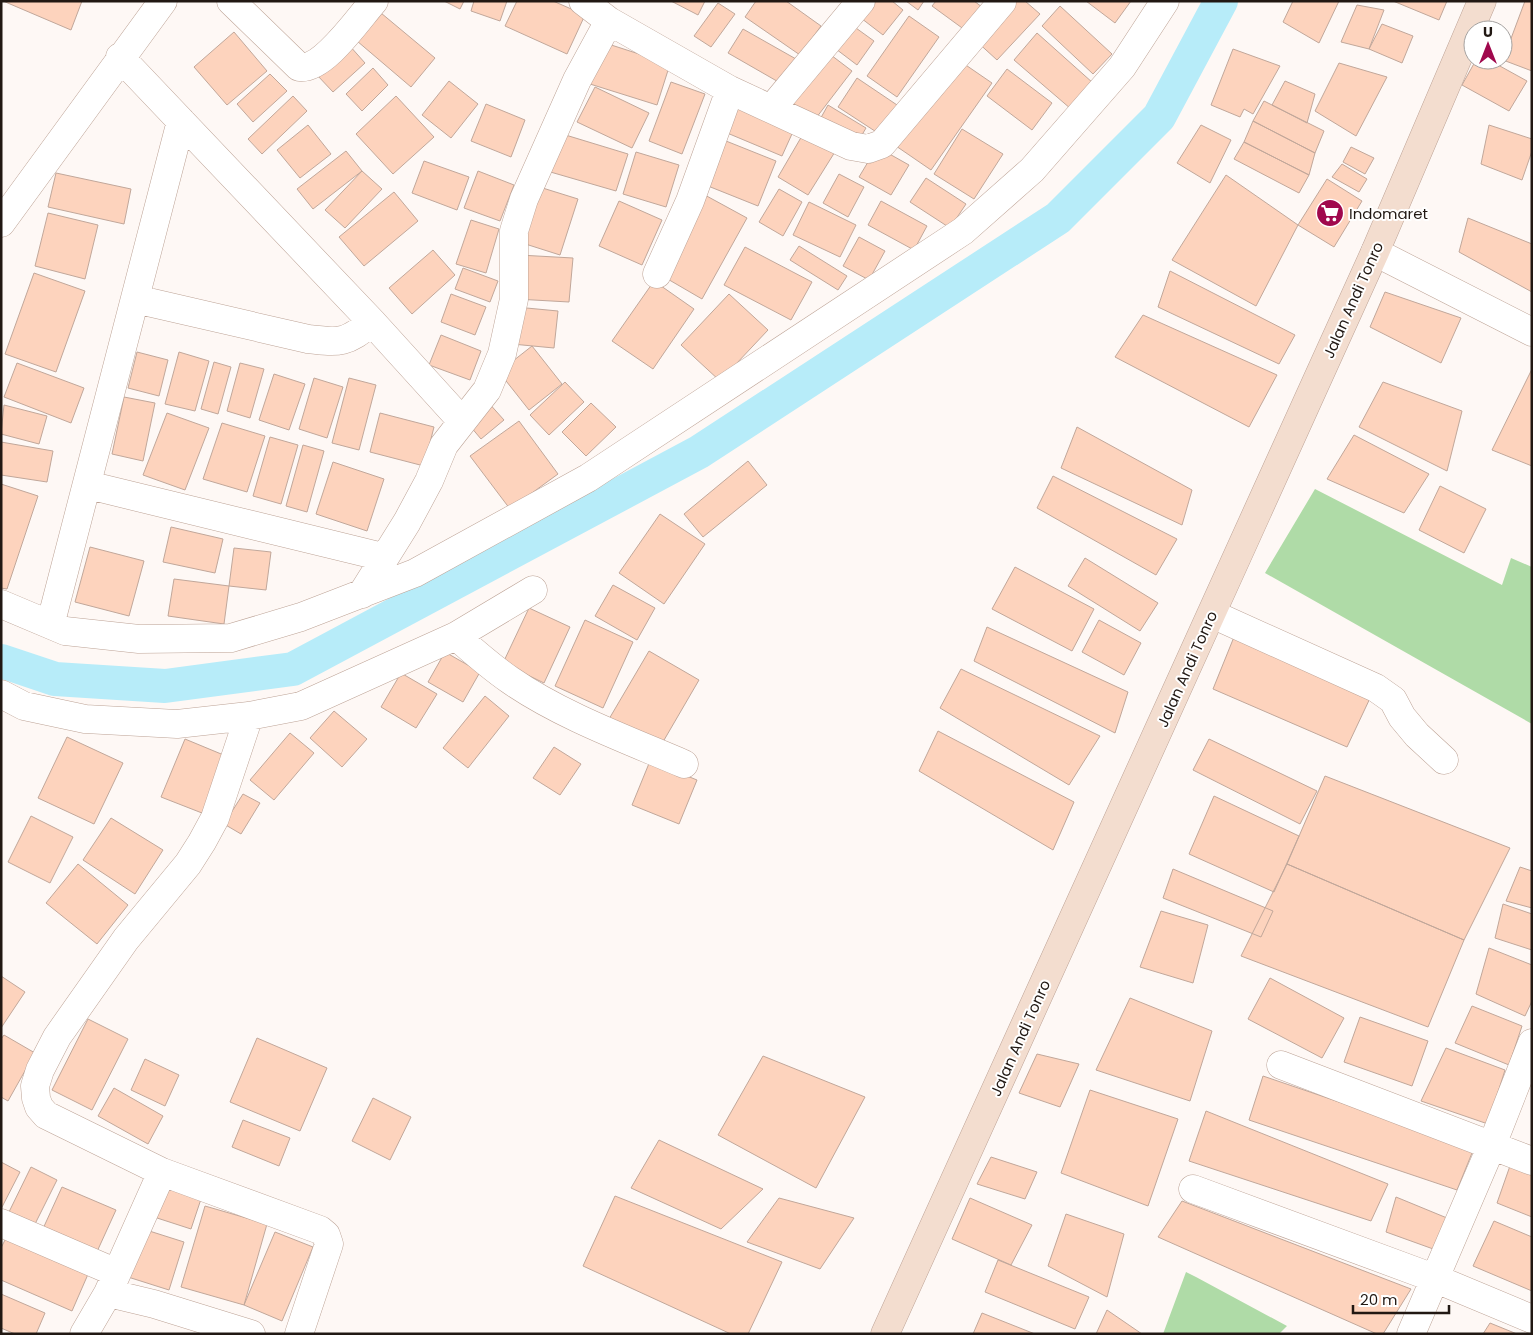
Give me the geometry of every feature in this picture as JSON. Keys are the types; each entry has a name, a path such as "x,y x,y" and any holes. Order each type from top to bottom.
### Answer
{"street":[{"path":"1,223 120,57 163,1"},
{"path":"231,1 299,67 305,68 323,58 374,1"},
{"path":"583,1 609,21 753,102 772,108 851,146 868,149 882,144 1002,2"},
{"path":"772,108 862,1"},
{"path":"1,604 65,631 138,639 231,638 302,617 415,574 588,478 963,231 1039,162 1122,67 1165,1"},
{"name":"Jalan Andi Tonro","path":"885,1334 1375,252 1482,1"},
{"path":"362,594 383,556 407,522 429,481 444,445 461,420 487,390 502,354 514,299 514,231 524,199 578,80 609,21"},
{"path":"120,57 372,322 461,420"},
{"path":"656,274 690,201 730,90"},
{"path":"53,614 181,121"},
{"path":"1375,252 1532,332"},
{"path":"135,299 308,340 331,342 352,338 372,322"},
{"path":"88,484 383,556"},
{"path":"1,694 24,706 85,719 177,724 249,716 302,706 456,636 533,590"},
{"path":"1212,614 1376,688 1393,700 1402,717 1417,736 1444,760"},
{"path":"456,636 512,682 611,733 684,764"},
{"path":"249,716 216,818 188,864 126,939 57,1037 40,1070 35,1086 39,1107 46,1114 162,1172 320,1230 326,1235 328,1244 299,1334"},
{"path":"1411,1334 1492,1145 1532,1043"},
{"path":"1281,1065 1532,1161"},
{"path":"84,1334 113,1283 162,1172"},
{"path":"1193,1189 1434,1278 1532,1319"},
{"path":"1,1223 154,1304 251,1334"}],"green space":[{"path":"1315,489 1502,585 1511,558 1532,567 1532,724 1265,573"},
{"path":"1186,1272 1287,1326 1279,1334 1163,1334"}],"building":[{"path":"3,1 82,1 71,30"},
{"path":"444,1 464,1 460,9"},
{"path":"474,1 507,1 500,21 471,11"},
{"path":"517,1 553,1 585,15 567,54 505,26"},
{"path":"671,1 705,1 698,15"},
{"path":"756,1 786,1 821,26 800,55 745,17"},
{"path":"868,1 892,1 903,10 883,35 857,15"},
{"path":"906,1 924,1 918,10"},
{"path":"936,1 974,1 986,10 969,33 932,6"},
{"path":"1010,1 1025,1 1040,14 997,60 974,39"},
{"path":"1086,1 1131,1 1115,23"},
{"path":"1293,1 1339,1 1319,43 1283,22"},
{"path":"1393,1 1447,1 1439,20"},
{"path":"1525,1 1532,1 1532,71 1513,64 1513,33"},
{"path":"718,3 735,14 711,47 694,36"},
{"path":"1357,5 1384,10 1369,49 1341,42"},
{"path":"1060,6 1112,54 1093,74 1042,26"},
{"path":"381,13 435,58 411,87 357,41"},
{"path":"909,16 939,37 897,97 867,76"},
{"path":"849,23 874,41 857,65 832,46"},
{"path":"1382,24 1413,36 1402,63 1369,49"},
{"path":"743,29 796,59 782,84 728,53"},
{"path":"234,32 267,71 227,105 194,67"},
{"path":"1037,33 1093,83 1071,109 1014,60"},
{"path":"602,42 670,64 657,105 590,84"},
{"path":"349,45 365,63 333,92 317,75"},
{"path":"1233,49 1280,66 1253,114 1244,109 1240,117 1211,105"},
{"path":"827,52 852,71 813,122 789,104"},
{"path":"957,59 992,83 931,170 896,146"},
{"path":"1339,63 1387,77 1356,136 1315,111"},
{"path":"373,68 388,85 362,111 346,94"},
{"path":"1007,69 1052,103 1032,130 987,96"},
{"path":"1470,70 1507,70 1527,81 1509,111 1462,85"},
{"path":"270,74 287,91 253,122 237,104"},
{"path":"857,78 903,109 884,137 838,107"},
{"path":"449,81 478,104 451,138 422,115"},
{"path":"1285,81 1315,94 1307,123 1272,105"},
{"path":"671,82 705,94 682,154 649,141"},
{"path":"595,87 649,113 632,148 577,122"},
{"path":"293,96 307,111 262,154 248,139"},
{"path":"396,96 434,137 393,174 356,134"},
{"path":"734,99 796,125 782,156 720,130"},
{"path":"1264,101 1324,131 1315,153 1253,121"},
{"path":"486,104 525,120 511,157 471,141"},
{"path":"828,105 866,128 856,145 818,123"},
{"path":"1253,121 1315,153 1309,175 1244,142"},
{"path":"308,125 331,154 300,178 277,150"},
{"path":"1201,125 1231,140 1210,183 1177,163"},
{"path":"1489,125 1532,139 1532,151 1522,180 1481,164"},
{"path":"806,129 838,147 808,195 778,177"},
{"path":"962,129 1003,154 974,199 934,174"},
{"path":"559,133 628,154 616,191 547,171"},
{"path":"721,139 776,161 758,206 703,184"},
{"path":"1244,142 1309,175 1299,193 1234,159"},
{"path":"877,147 909,165 891,195 859,177"},
{"path":"1351,147 1374,158 1365,174 1343,162"},
{"path":"346,151 362,171 313,209 297,189"},
{"path":"636,152 679,165 666,207 623,194"},
{"path":"424,161 469,177 457,210 412,193"},
{"path":"1342,164 1367,179 1359,192 1332,177"},
{"path":"362,171 382,189 345,228 325,210"},
{"path":"478,171 514,185 500,221 464,208"},
{"path":"56,173 131,189 124,224 48,207"},
{"path":"839,174 864,187 848,217 823,203"},
{"path":"1226,175 1298,225 1256,306 1172,260"},
{"path":"926,178 966,204 950,228 910,202"},
{"name":"Indomaret","path":"1327,179 1362,201 1334,247 1298,225"},
{"path":"533,185 578,199 560,255 516,241"},
{"path":"779,189 802,202 783,236 759,222"},
{"path":"394,192 418,221 364,266 339,237"},
{"path":"703,194 747,218 702,299 659,274"},
{"path":"619,201 662,220 642,265 599,246"},
{"path":"881,201 927,226 914,250 868,225"},
{"path":"809,202 856,225 840,257 793,235"},
{"path":"48,213 98,225 85,279 35,266"},
{"path":"1468,218 1532,244 1532,292 1459,252"},
{"path":"471,220 499,229 486,273 456,264"},
{"path":"859,237 885,251 869,280 843,266"},
{"path":"799,246 847,276 838,290 790,260"},
{"path":"745,247 812,282 791,320 724,285"},
{"path":"433,250 455,275 412,314 389,288"},
{"path":"519,255 573,258 569,302 516,299"},
{"path":"463,268 498,281 490,302 455,289"},
{"path":"1170,271 1295,335 1279,364 1158,307"},
{"path":"34,273 85,291 56,372 5,354"},
{"path":"654,281 694,309 653,369 612,341"},
{"path":"1385,292 1461,318 1441,363 1370,327"},
{"path":"451,294 486,307 475,335 441,322"},
{"path":"729,294 768,330 720,381 681,345"},
{"path":"516,307 558,311 554,348 512,344"},
{"path":"1143,315 1277,375 1249,427 1115,357"},
{"path":"441,335 481,351 470,380 429,365"},
{"path":"532,346 562,384 529,410 499,372"},
{"path":"137,352 168,360 159,396 128,388"},
{"path":"179,352 209,361 195,411 165,404"},
{"path":"214,362 231,367 218,414 201,409"},
{"path":"17,363 84,388 71,423 4,397"},
{"path":"240,363 264,369 250,418 227,411"},
{"path":"1532,369 1532,466 1492,450"},
{"path":"274,374 305,384 289,430 259,420"},
{"path":"314,378 343,387 327,438 299,429"},
{"path":"349,378 376,385 359,450 332,443"},
{"path":"565,382 584,402 549,435 530,415"},
{"path":"1383,382 1462,411 1447,471 1359,427"},
{"path":"124,397 155,403 143,461 112,454"},
{"path":"487,401 504,420 481,439 465,420"},
{"path":"591,403 616,427 586,456 562,432"},
{"path":"4,405 47,416 39,444 1,434"},
{"path":"167,413 209,428 185,490 143,475"},
{"path":"380,413 434,427 424,466 370,452"},
{"path":"519,421 558,474 510,509 470,456"},
{"path":"222,423 265,436 247,492 203,479"},
{"path":"1077,427 1192,490 1182,525 1061,468"},
{"path":"1354,435 1429,474 1404,513 1327,479"},
{"path":"270,437 298,445 281,504 253,496"},
{"path":"1,442 53,451 47,482 1,475"},
{"path":"303,445 324,451 307,512 286,506"},
{"path":"748,461 767,485 703,537 684,514"},
{"path":"333,462 384,479 367,531 316,514"},
{"path":"1053,476 1177,539 1156,575 1037,508"},
{"path":"1,484 38,496 7,589 1,588"},
{"path":"1440,486 1486,509 1464,553 1419,530"},
{"path":"660,514 705,544 664,604 619,573"},
{"path":"171,527 223,539 215,573 163,562"},
{"path":"90,547 144,561 129,616 75,602"},
{"path":"234,548 271,552 266,590 229,586"},
{"path":"1085,558 1158,603 1140,631 1068,586"},
{"path":"1015,567 1094,609 1072,651 992,609"},
{"path":"174,579 229,586 224,624 168,616"},
{"path":"613,585 655,608 637,640 595,616"},
{"path":"529,608 570,627 544,683 503,663"},
{"path":"585,620 633,642 603,708 555,686"},
{"path":"1099,620 1141,643 1124,675 1082,652"},
{"path":"987,627 1128,692 1115,733 974,661"},
{"path":"1236,632 1372,694 1347,747 1213,689"},
{"path":"649,651 699,680 660,747 609,719"},
{"path":"445,652 480,672 463,702 428,682"},
{"path":"961,669 1100,736 1069,785 940,708"},
{"path":"401,673 437,694 416,728 381,707"},
{"path":"485,696 509,716 468,768 443,748"},
{"path":"334,711 367,739 342,767 310,738"},
{"path":"938,731 1074,802 1053,850 919,771"},
{"path":"290,733 314,753 274,800 250,780"},
{"path":"67,737 123,763 94,824 38,798"},
{"path":"185,739 226,756 202,813 161,797"},
{"path":"1209,739 1317,791 1300,824 1193,770"},
{"path":"554,747 581,764 560,795 533,778"},
{"path":"650,761 697,780 679,824 632,805"},
{"path":"1325,776 1510,848 1464,940 1287,864"},
{"path":"243,794 260,803 241,834 224,824"},
{"path":"1214,796 1299,836 1274,892 1189,854"},
{"path":"31,816 73,837 50,883 8,862"},
{"path":"111,818 163,850 135,894 83,860"},
{"path":"78,864 128,905 97,944 46,903"},
{"path":"1287,864 1464,940 1428,1027 1241,956"},
{"path":"1520,867 1532,871 1532,908 1506,901"},
{"path":"1173,869 1273,911 1261,937 1163,898"},
{"path":"1503,904 1532,914 1532,950 1495,938"},
{"path":"1161,911 1208,925 1193,983 1140,967"},
{"path":"1489,948 1532,965 1532,1001 1525,1016 1476,994"},
{"path":"1,976 25,992 1,1028"},
{"path":"1270,978 1344,1018 1322,1058 1248,1019"},
{"path":"1130,998 1212,1031 1190,1101 1096,1070"},
{"path":"1472,1006 1522,1026 1509,1065 1455,1043"},
{"path":"1360,1017 1428,1041 1412,1086 1344,1062"},
{"path":"88,1019 128,1039 92,1110 52,1090"},
{"path":"4,1035 35,1053 8,1101 1,1097 1,1039"},
{"path":"257,1038 327,1068 300,1131 230,1102"},
{"path":"1446,1048 1505,1070 1488,1124 1421,1101"},
{"path":"1037,1054 1079,1064 1060,1107 1019,1093"},
{"path":"763,1056 865,1097 816,1188 718,1135"},
{"path":"145,1059 179,1075 165,1106 131,1090"},
{"path":"1263,1076 1474,1148 1457,1190 1249,1120"},
{"path":"114,1088 163,1116 148,1144 98,1116"},
{"path":"1090,1090 1178,1119 1148,1206 1061,1173"},
{"path":"373,1098 411,1117 390,1160 352,1141"},
{"path":"1206,1111 1388,1184 1371,1221 1189,1161"},
{"path":"243,1120 290,1138 279,1166 232,1147"},
{"path":"659,1140 763,1189 721,1229 631,1188"},
{"path":"991,1157 1037,1172 1025,1199 977,1184"},
{"path":"1,1162 20,1172 1,1209"},
{"path":"1511,1163 1532,1171 1532,1217 1497,1203"},
{"path":"31,1167 57,1180 34,1226 8,1214"},
{"path":"166,1184 202,1196 191,1229 154,1217"},
{"path":"62,1187 116,1210 95,1256 41,1233"},
{"path":"615,1196 782,1262 748,1334 731,1334 583,1266"},
{"path":"1396,1197 1447,1218 1436,1250 1386,1232"},
{"path":"779,1198 854,1218 820,1269 747,1242"},
{"path":"970,1198 1032,1225 1011,1265 952,1239"},
{"path":"1182,1201 1411,1289 1383,1334 1377,1334 1158,1237"},
{"path":"205,1206 267,1224 244,1305 181,1287"},
{"path":"1066,1214 1124,1234 1107,1297 1048,1266"},
{"path":"1494,1221 1532,1237 1532,1291 1473,1266"},
{"path":"143,1229 184,1242 169,1290 128,1277"},
{"path":"275,1232 313,1247 282,1321 244,1305"},
{"path":"7,1236 89,1272 72,1311 1,1280 1,1248"},
{"path":"998,1260 1089,1297 1075,1329 985,1292"},
{"path":"1,1294 45,1313 36,1334 15,1334 1,1328"},
{"path":"1107,1310 1142,1334 1096,1334"},
{"path":"982,1313 1035,1334 973,1334"},
{"path":"1490,1323 1517,1334 1483,1334"}],"waterway":[{"path":"1,661 55,679 165,686 293,669 699,452 1058,218 1159,117 1221,1"}],"place":[{"name":"Indomaret","path":"1330,213"}]}
